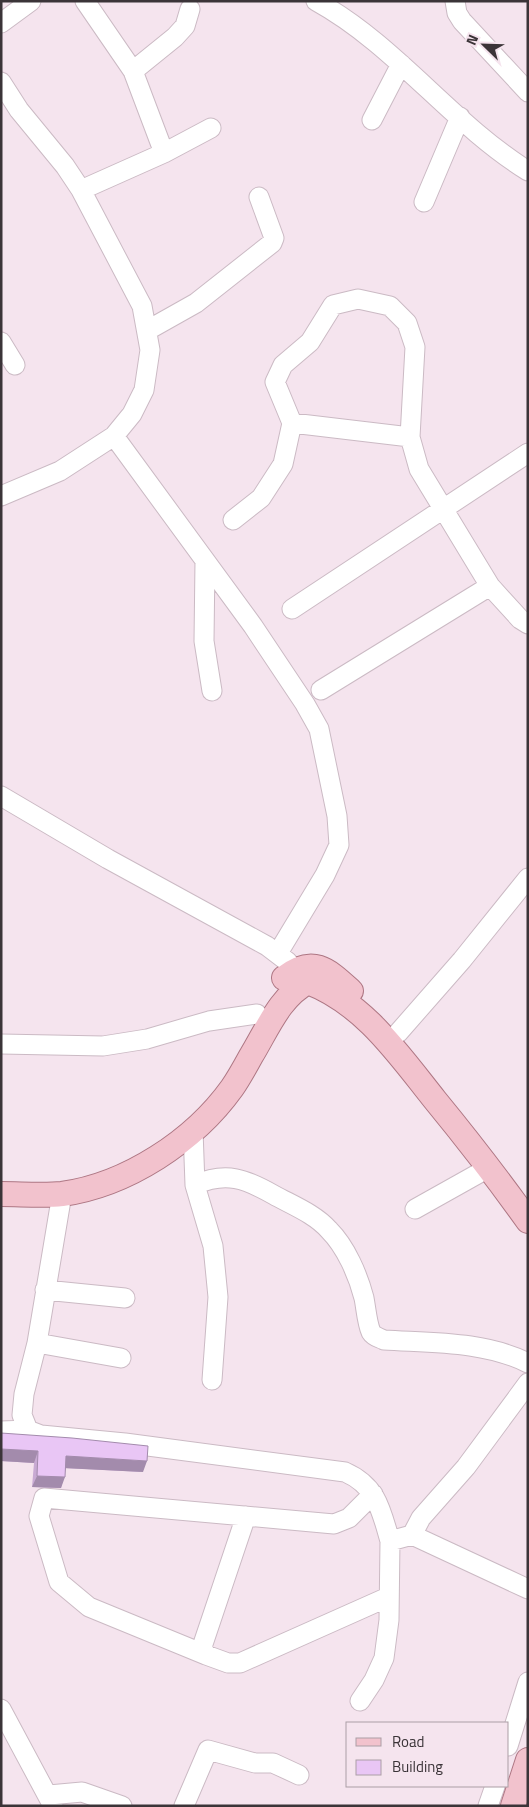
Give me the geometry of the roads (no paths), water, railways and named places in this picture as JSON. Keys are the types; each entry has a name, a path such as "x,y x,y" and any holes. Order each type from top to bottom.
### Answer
{"main road":[{"path":"1,1194 62,1194 117,1179 150,1163 193,1130 214,1110 232,1088 281,1006 297,988 307,966 320,967 354,993 398,1033 499,1157 528,1199"},
{"path":"1,1180 59,1180 88,1174 142,1149 161,1136 203,1099 239,1049 268,997 285,978 302,976 329,990 370,1022 390,1043 490,1167 528,1221"},
{"path":"514,1806 528,1760"}],"street":[{"path":"1,23 31,1"},
{"path":"85,1 134,71 164,153"},
{"path":"316,1 359,29 460,117 528,171"},
{"path":"455,1 457,13 462,21 528,92"},
{"path":"134,71 180,32 185,26 190,9"},
{"path":"372,120 401,64"},
{"path":"1,82 19,110 65,166 81,190 142,306 148,330 149,357 144,390 132,414 114,436 60,471 1,496"},
{"path":"424,202 460,117"},
{"path":"81,190 164,153 211,128"},
{"path":"148,330 196,303 272,242 274,238 259,196"},
{"path":"234,520 261,498 283,464 292,423 275,382 283,364 310,342 333,305 358,299 390,306 407,323 415,347 410,437 420,469 490,586 520,619 528,624"},
{"path":"1,342 15,365"},
{"path":"292,423 410,437"},
{"path":"114,436 306,704 319,729 337,816 339,845 325,875 278,954"},
{"path":"292,609 528,453"},
{"path":"205,561 204,641 212,691"},
{"path":"321,690 490,586"},
{"path":"1,796 278,954 302,976"},
{"path":"398,1033 462,960 528,878"},
{"path":"1,1044 103,1046 147,1039 209,1021 257,1014"},
{"path":"193,1130 195,1185 213,1246 218,1297 212,1380"},
{"path":"415,1209 490,1167"},
{"path":"195,1185 223,1177 237,1178 276,1196 313,1217 330,1230 354,1270 362,1292 371,1332 377,1337 384,1340 481,1348 516,1357 528,1363"},
{"path":"28,1430 22,1415 24,1394 37,1343 62,1194"},
{"path":"45,1290 125,1298"},
{"path":"37,1343 121,1358"},
{"path":"412,1536 422,1518 466,1467 528,1384"},
{"path":"1,1430 28,1430 41,1435 125,1443 345,1472 367,1485 381,1512 390,1541 388,1620 384,1658 374,1680 360,1702"},
{"path":"373,1494 349,1518 334,1524 44,1498 38,1516 59,1582 89,1607 228,1663 240,1663 388,1597"},
{"path":"206,1655 202,1647 246,1516"},
{"path":"390,1541 412,1536 528,1589"},
{"path":"509,1743 528,1682"},
{"path":"4,1722 51,1800 82,1792 122,1806"},
{"path":"184,1806 208,1750 255,1763 273,1763 299,1775"},
{"path":"488,1806 495,1787"}]}
